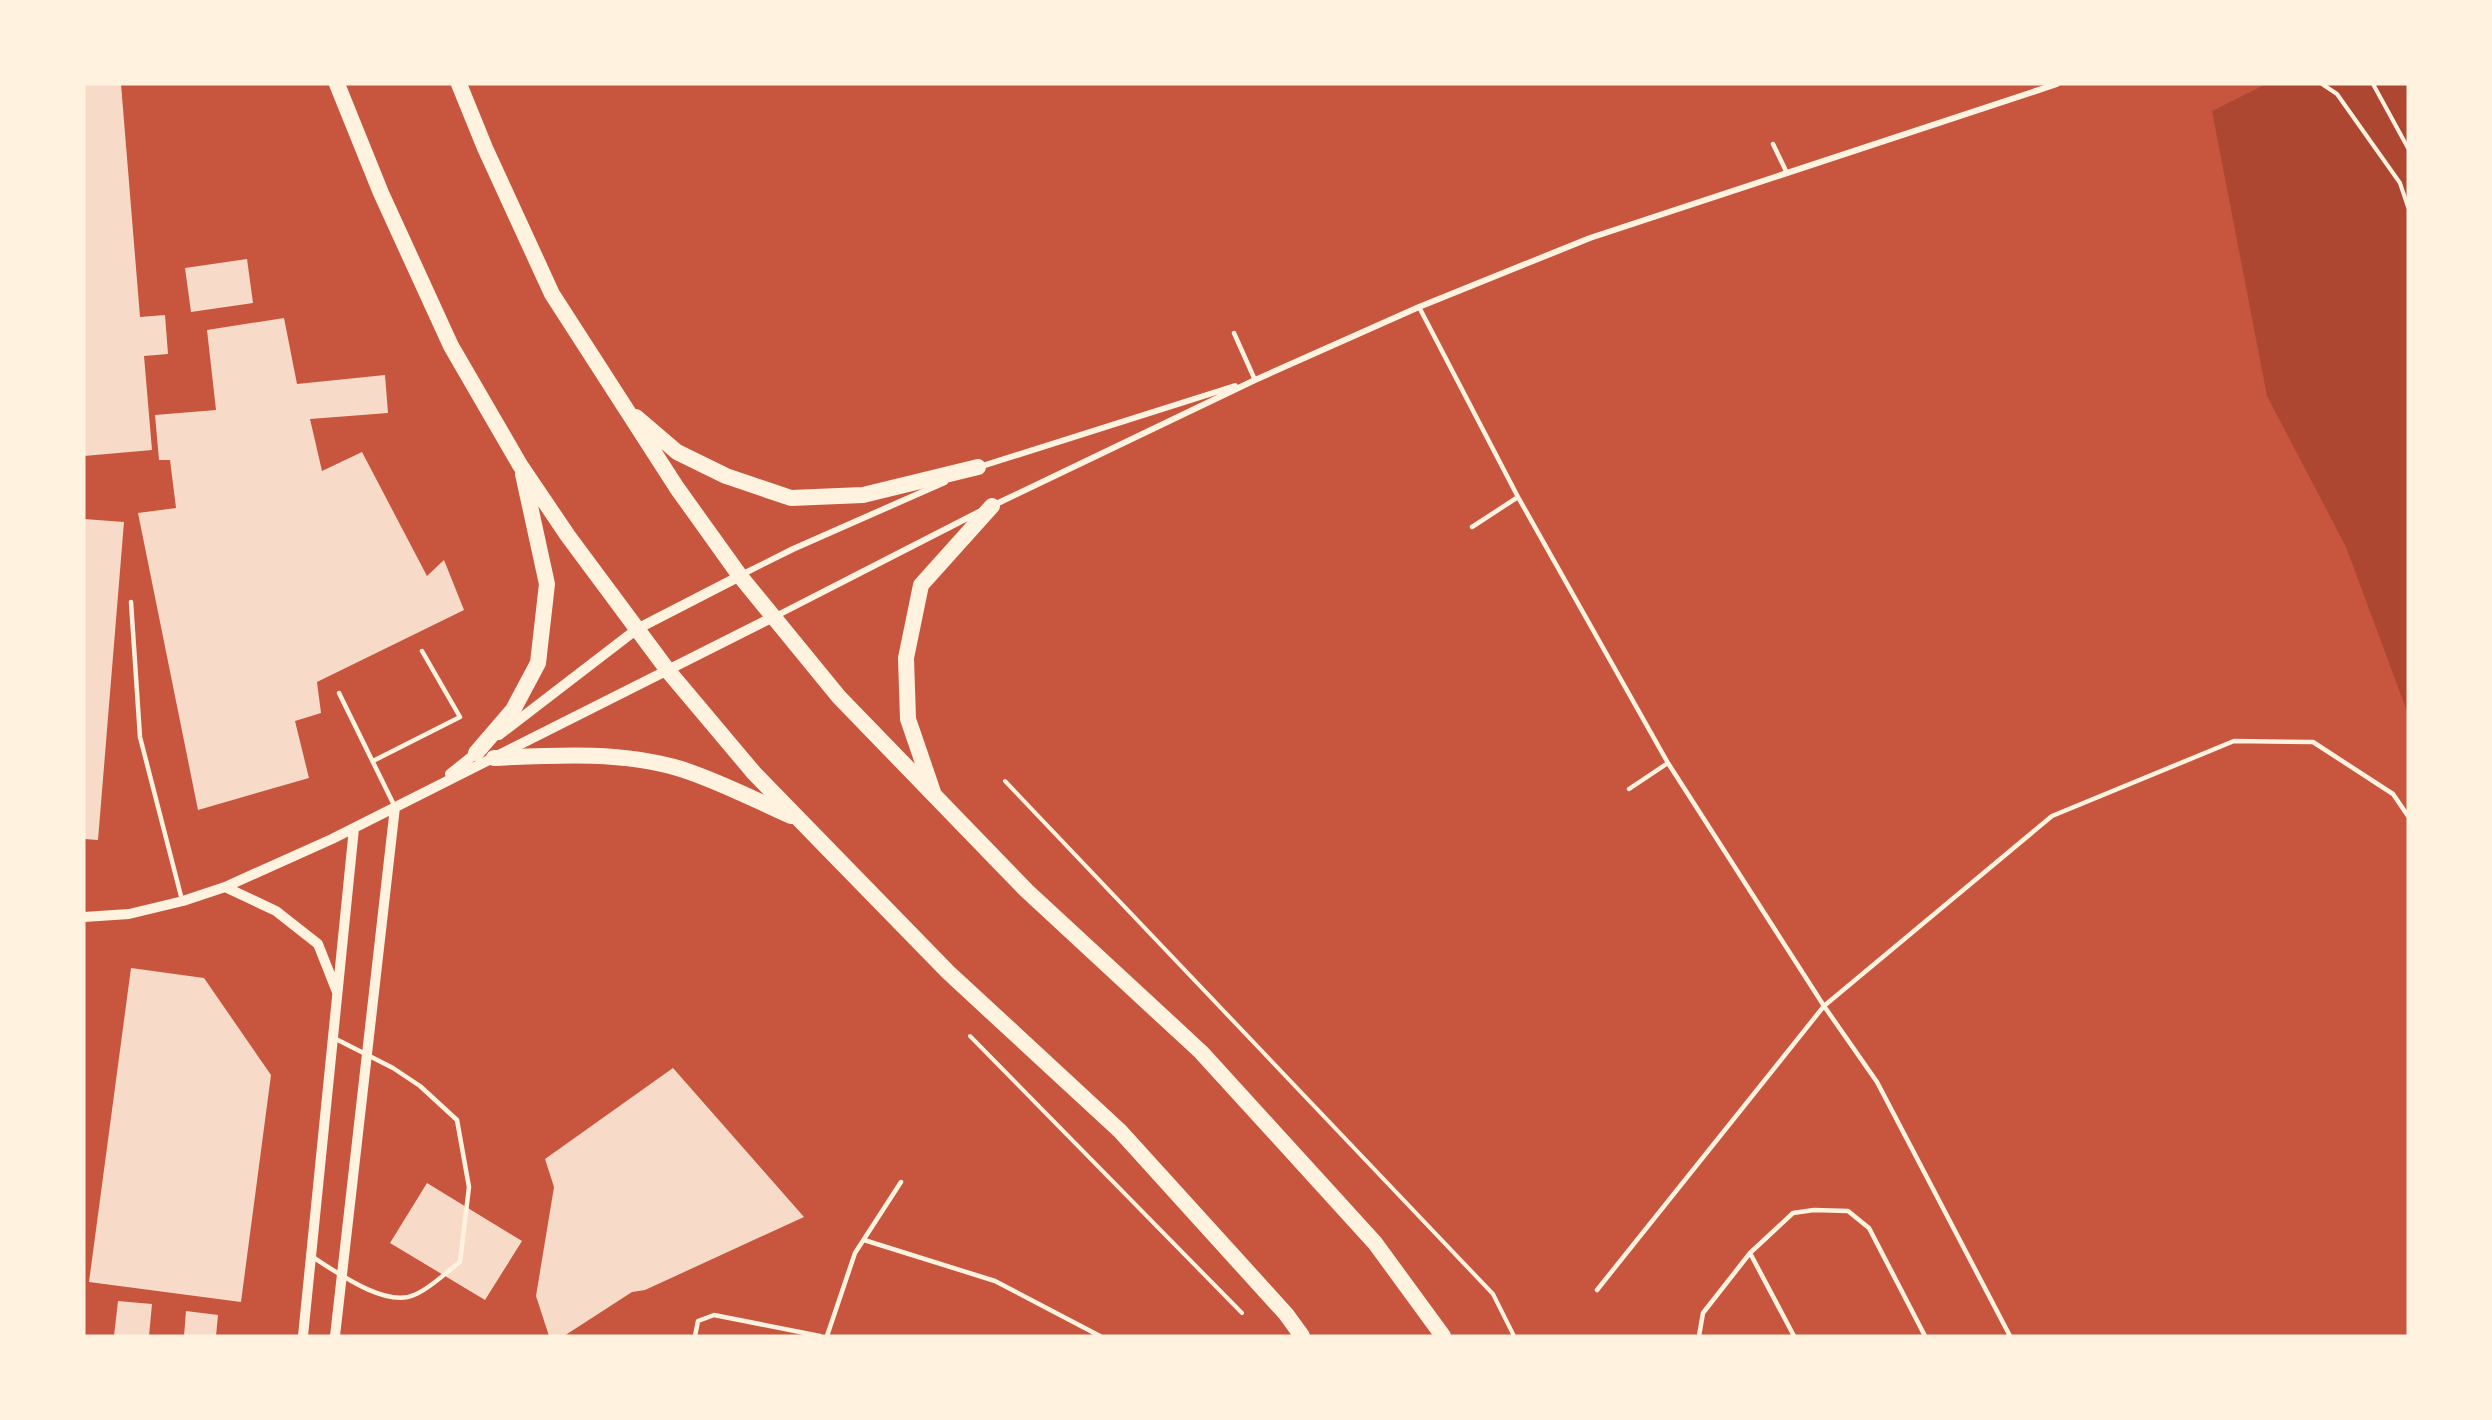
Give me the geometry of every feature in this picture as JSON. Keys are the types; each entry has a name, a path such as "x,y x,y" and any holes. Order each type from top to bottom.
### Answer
{"highway":[{"path":"337,84 381,193 451,346 520,465 669,672 754,774 948,972 1120,1131 1286,1314 1302,1336"},
{"path":"459,84 485,148 552,294 622,405 740,576 773,618 838,698 1027,891 1201,1052 1375,1243 1443,1336"},
{"path":"622,405 677,452 726,476 791,498 863,495 978,467"},
{"path":"476,753 513,710 537,663 542,636 547,584 520,465"},
{"path":"934,796 908,719 906,658 921,585 992,506"},
{"path":"494,758 565,754 633,760 671,767 717,783 800,820"},
{"path":"1286,1314 1295,1336"}],"street":[{"path":"84,917 129,914 183,901 225,886 354,828 669,672 992,506 1256,380 1419,307 1590,238 1786,171 2057,84"},
{"path":"433,787 637,629 793,549 978,467 1256,380"},
{"path":"335,1336 395,807"},
{"path":"303,1336 354,828"},
{"path":"225,886 276,911 318,944 338,994"}],"lane":[{"path":"1773,144 1786,171"},
{"path":"1419,307 1518,496 1668,763 1824,1006 1877,1082 2010,1336"},
{"path":"1234,333 1256,380"},
{"path":"1472,527 1518,496"},
{"path":"131,602 140,737 183,901"},
{"path":"373,761 460,717 422,651"},
{"path":"339,693 395,807"},
{"path":"1597,1290 1824,1006 2052,816 2234,741 2313,742 2393,794 2408,816"},
{"path":"1629,789 1668,763"},
{"path":"311,1256 368,1290 396,1298 414,1296 460,1262 469,1187 457,1120 420,1086 393,1068 333,1038"},
{"path":"827,1336 855,1253 901,1182"},
{"path":"1699,1336 1703,1313 1750,1253 1793,1213 1814,1210 1848,1211 1869,1228 1925,1336"},
{"path":"864,1239 995,1281 1100,1336"},
{"path":"1750,1253 1794,1336"},
{"path":"695,1336 698,1321 714,1315 820,1336"}],"path":[{"path":"2322,84 2337,94 2400,183 2408,207"},
{"path":"2373,84 2408,148"},
{"path":"1005,781 1493,1294 1514,1336"},
{"path":"968,1034 1242,1313"}],"shaded area":[{"path":"2266,84 2408,84 2408,714 2346,547 2267,396 2212,111"}],"building":[{"path":"84,84 121,84 140,317 165,315 168,354 144,356 152,450 84,456"},
{"path":"247,259 253,303 191,312 185,268"},
{"path":"284,318 297,384 385,375 388,413 310,419 322,471 362,452 427,576 444,560 464,610 317,682 321,713 295,721 309,778 198,810 138,513 176,508 170,460 159,460 155,415 216,410 207,330"},
{"path":"84,519 124,522 98,840 84,839"},
{"path":"131,968 204,978 271,1075 241,1302 89,1282"},
{"path":"673,1068 804,1217 645,1290 632,1292 564,1336 549,1336 536,1296 554,1187 545,1159"},
{"path":"427,1183 522,1241 485,1300 390,1243"},
{"path":"118,1301 152,1304 149,1336 114,1336"},
{"path":"186,1311 218,1315 216,1336 184,1336"}]}
